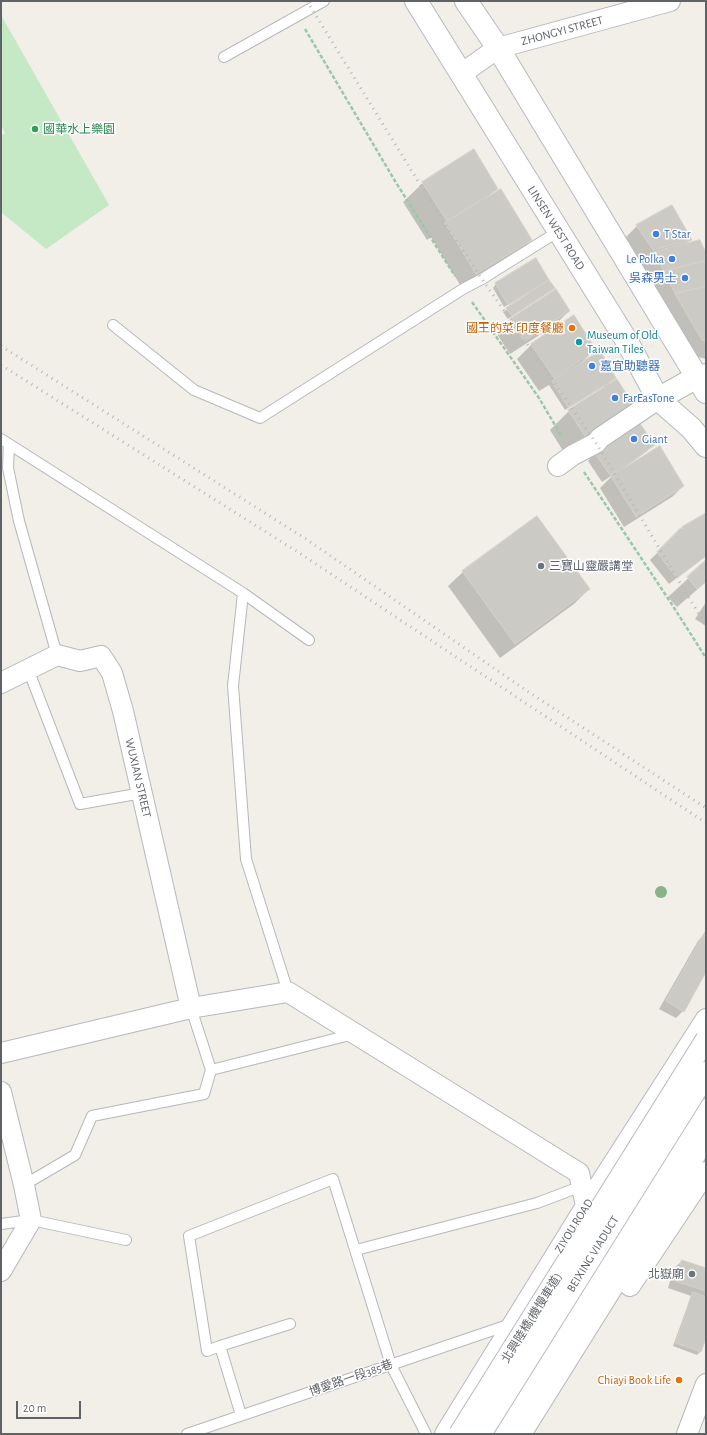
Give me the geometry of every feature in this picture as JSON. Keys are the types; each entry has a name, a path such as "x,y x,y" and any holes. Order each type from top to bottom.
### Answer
{"main road":[{"name":"LINSEN WEST ROAD","path":"416,1 625,338 658,399 691,428 706,446"},
{"path":"466,1 498,48 703,381 658,399"},
{"name":"BEIXING VIADUCT","path":"480,1434 706,1073"},
{"name":"BEIXING VIADUCT","path":"503,1434 706,1110"}],"street":[{"name":"ZHONGYI STREET","path":"461,74 498,48 670,1"},
{"path":"565,461 596,443 600,438 658,399"},
{"path":"1,683 57,655"},
{"name":"WUXIAN STREET","path":"57,655 80,661 101,656 112,673 123,712 191,1008"},
{"path":"1,1053 191,1008 288,992 579,1173 586,1206"},
{"name":"ZIYOU ROAD","path":"445,1434 586,1206 706,1019"},
{"name":"北興陸橋(機慢車道)","path":"459,1434 706,1039"},
{"path":"1,1092 31,1220 1,1271"},
{"path":"521,1434 706,1138"},
{"path":"532,1434 706,1172"},
{"path":"687,1434 705,1391"}],"lane":[{"path":"224,57 324,1"},
{"path":"113,325 194,390 260,418 463,289 482,280 559,231"},
{"path":"5,442 243,593 309,640"},
{"path":"5,442 8,468 19,521 57,655"},
{"path":"243,593 233,686 246,859 288,992"},
{"path":"28,669 80,804 142,793"},
{"path":"24,1185 75,1155 92,1116 204,1094 211,1070 191,1008"},
{"path":"211,1070 354,1034"},
{"path":"290,1324 207,1351 189,1236 333,1179 391,1364 426,1434"},
{"path":"356,1250 537,1203 582,1186"},
{"path":"1,1224 31,1220 126,1240"},
{"name":"博愛路一段385巷","path":"187,1434 515,1323"},
{"path":"220,1346 241,1415"}],"path":[{"path":"297,16 395,181 463,289 539,398 565,461 671,603 706,658"}],"green space":[{"name":"國華水上樂園","path":"1,15 109,205 46,249 1,212 1,136 5,133 1,125"}],"building":[{"path":"474,149 498,189 447,221 422,182"},
{"path":"501,189 532,240 476,274 445,223"},
{"path":"672,205 692,240 653,250 636,225"},
{"path":"700,240 706,253 706,260 664,271 654,252"},
{"path":"536,258 549,280 508,305 495,283"},
{"path":"706,261 706,286 675,293 664,272"},
{"path":"549,280 555,288 512,316 506,308"},
{"path":"706,287 706,341 702,340 675,294"},
{"path":"556,289 570,311 524,341 510,319"},
{"path":"574,315 596,350 554,378 531,344"},
{"path":"600,351 616,378 568,407 552,381"},
{"path":"617,379 635,408 587,439 568,410"},
{"path":"639,422 655,445 610,475 594,452"},
{"path":"660,446 684,486 636,517 611,476"},
{"path":"706,513 706,550 682,527"},
{"path":"537,516 590,589 515,644 462,571"},
{"path":"681,528 706,552 706,556 677,578 657,552"},
{"path":"706,560 706,581 697,589 687,577"},
{"path":"705,932 706,972 684,1012 666,1001"},
{"name":"北嶽廟","path":"682,1260 706,1268 706,1291 675,1281"},
{"path":"693,1292 706,1297 706,1338 701,1352 676,1343"}],"railway":[{"path":"307,1 442,220 596,443 706,626"},
{"path":"1,346 306,539 530,693 706,808"},
{"path":"1,365 301,554 706,823"}],"place":[{"name":"國華水上樂園","path":"35,129"},
{"name":"T Star","path":"656,234"},
{"name":"Le Polka","path":"672,259"},
{"name":"吳森男士","path":"685,278"},
{"name":"國王的菜 印度餐廳","path":"572,328"},
{"name":"Museum of Old Taiwan Tiles","path":"579,342"},
{"name":"嘉宜助聽器","path":"592,366"},
{"name":"FarEasTone","path":"615,398"},
{"name":"Giant","path":"634,439"},
{"name":"三寶山靈嚴講堂","path":"541,566"},
{"name":"北嶽廟","path":"692,1274"},
{"name":"Chiayi Book Life","path":"679,1380"}]}
